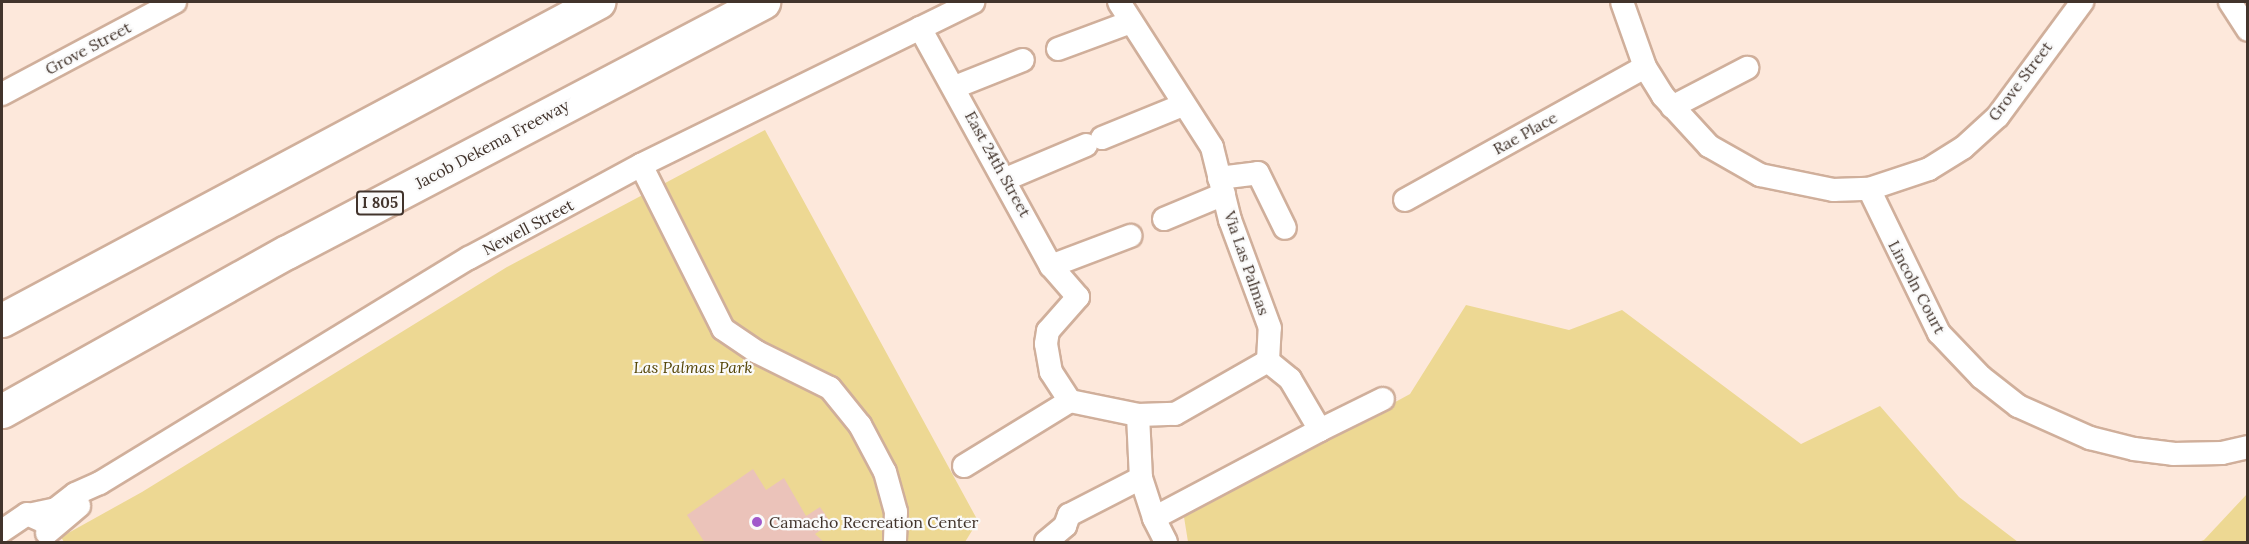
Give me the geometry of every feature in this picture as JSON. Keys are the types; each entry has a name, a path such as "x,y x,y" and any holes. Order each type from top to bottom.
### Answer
{"highway":[{"path":"2,320 598,2"},
{"name":"Jacob Dekema Freeway","path":"2,411 287,252 763,2"}],"street":[{"name":"Grove Street","path":"2,94 175,2"},
{"name":"Newell Street","path":"8,533 20,515 56,509 75,494 100,483 469,258 642,165 973,2"},
{"name":"Via Las Palmas","path":"1119,2 1212,147 1248,274 1270,328 1268,361"},
{"name":"Grove Street","path":"1622,2 1645,67 1672,106 1709,146 1760,175 1833,190 1869,189 1929,169 1963,148 1998,116 2082,2"},
{"path":"2230,2 2247,30"},
{"path":"1058,49 1131,22"},
{"name":"East 24th Street","path":"920,28 955,87 1052,266 1078,297 1048,331 1046,344 1052,372 1070,401"},
{"path":"955,87 1023,60"},
{"name":"Rae Place","path":"1405,200 1645,67"},
{"path":"1672,106 1747,68"},
{"path":"1006,179 1183,105"},
{"path":"642,165 723,329 757,352 830,388 860,425 885,472 896,512 895,543"},
{"path":"1164,219 1222,186 1258,173 1285,228"},
{"name":"Lincoln Court","path":"1869,189 1939,333 1981,377 2018,406 2090,438 2134,449 2173,454 2222,453 2247,447"},
{"path":"1052,266 1130,236"},
{"path":"964,466 1070,401 1138,415 1175,414 1268,361 1290,379 1320,430"},
{"path":"1154,518 1383,399"},
{"path":"1138,415 1141,478 1154,518 1166,543"},
{"path":"1046,543 1065,526 1069,515 1141,478"},
{"name":"Newell Street","path":"46,539 100,483"},
{"name":"Newell Street","path":"33,514 43,521 46,539"}],"green space":[{"name":"Las Palmas Park","path":"765,130 978,521 965,542 64,542 61,537 142,492 507,267"},
{"path":"1466,305 1569,330 1622,310 1801,444 1880,406 1959,497 2018,542 1188,542 1184,517 1410,394"},
{"path":"2247,494 2247,542 2198,542 2204,540"}],"building":[{"path":"753,469 766,490 784,478 806,516 820,507 831,523 815,534 825,543 705,543 687,515"}],"place":[{"name":"Camacho Recreation Center","path":"757,522"}]}
